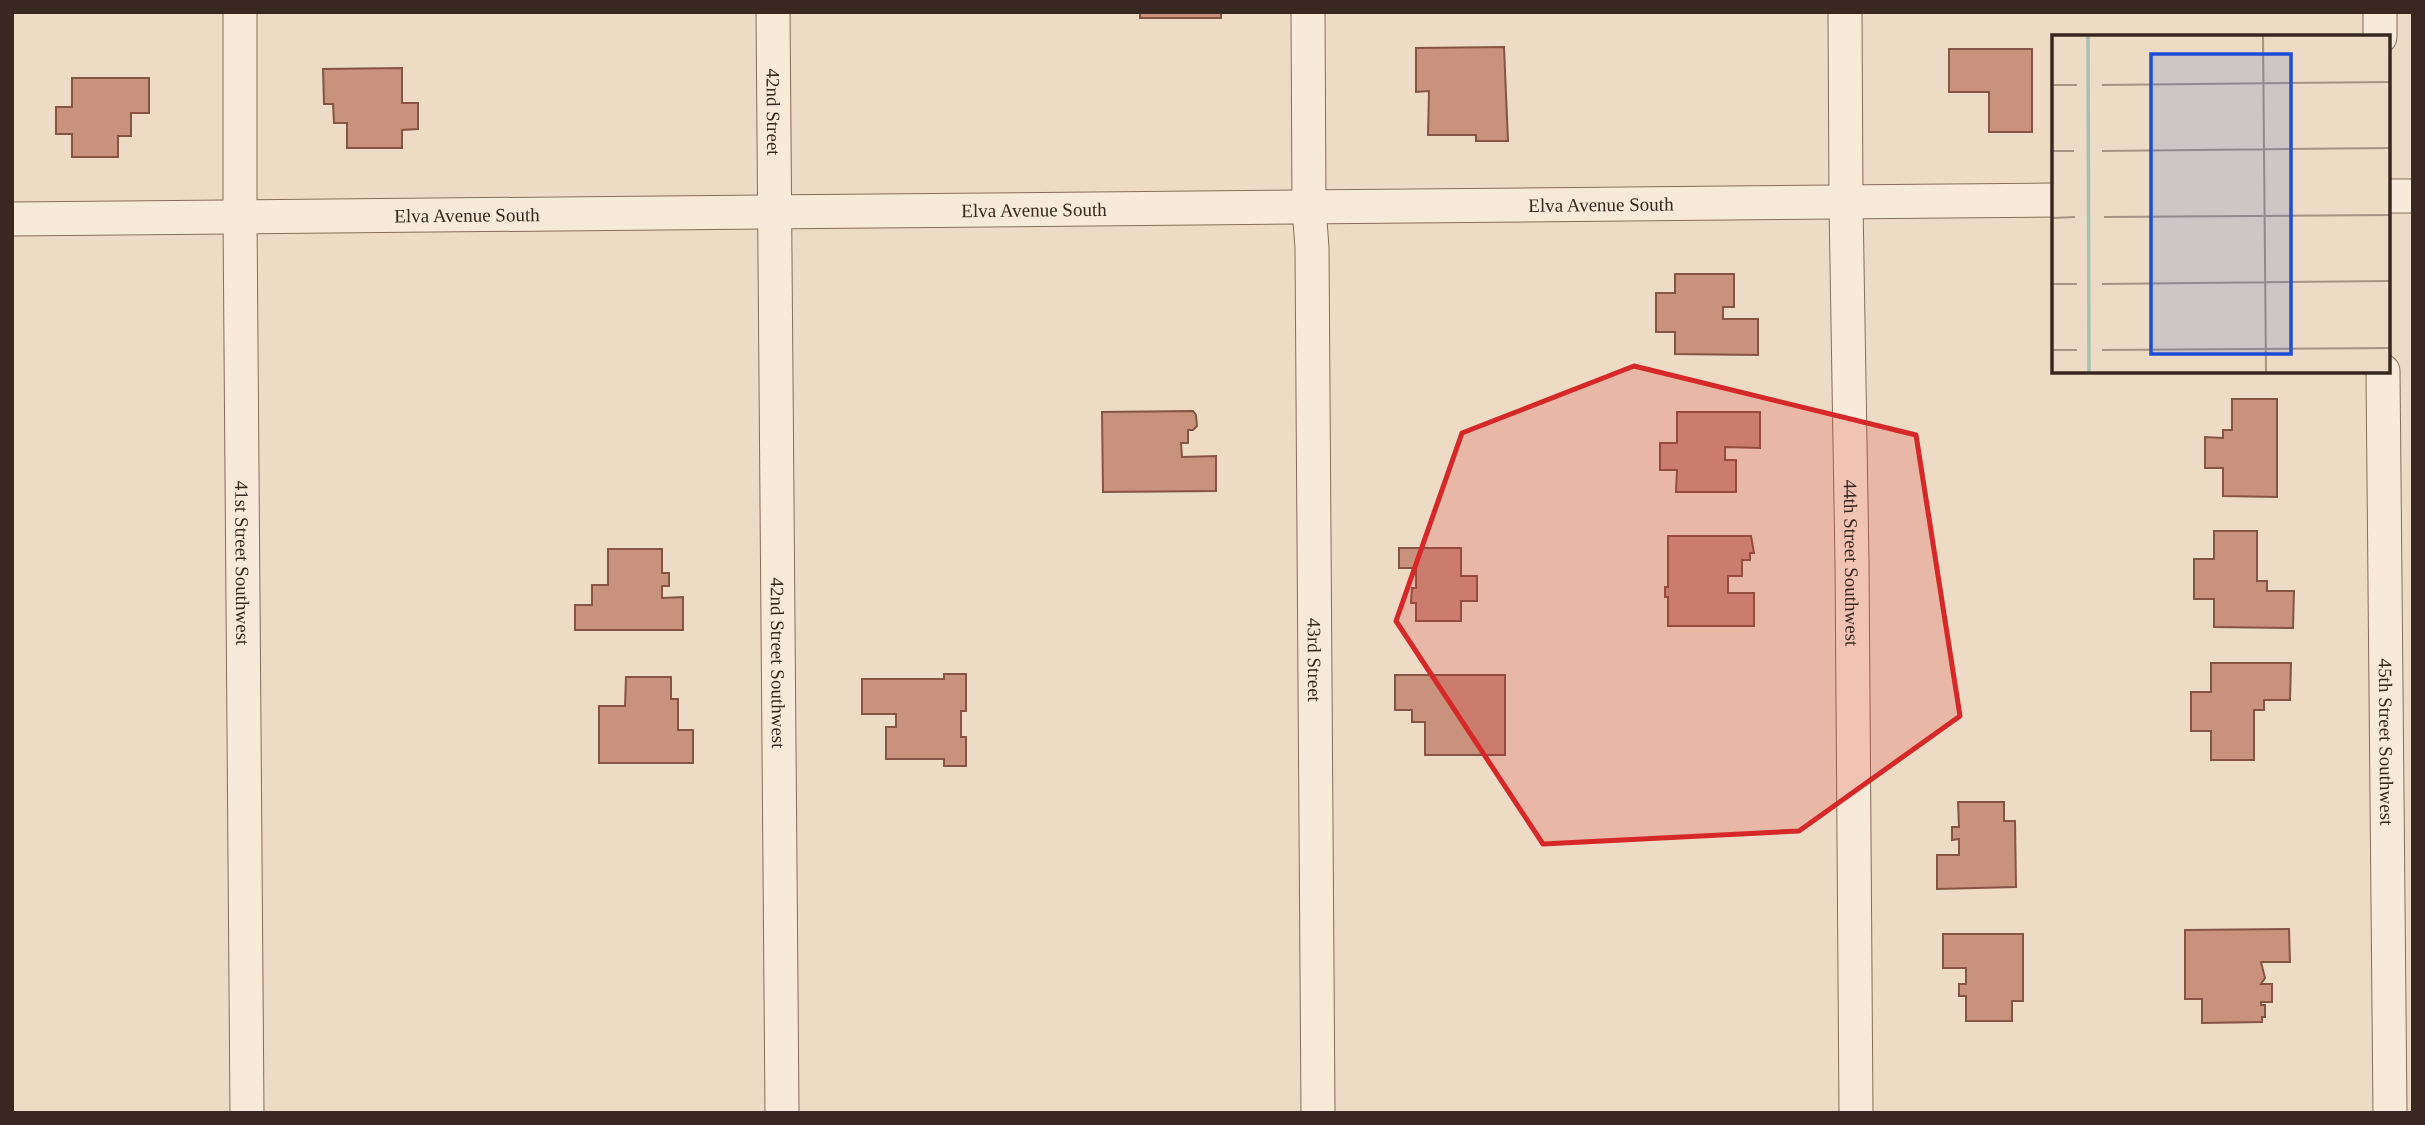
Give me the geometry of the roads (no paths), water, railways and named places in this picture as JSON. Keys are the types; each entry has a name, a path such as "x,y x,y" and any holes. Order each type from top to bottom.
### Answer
{"street":[{"name":"41st Street Southwest","path":"240,12 247,1113"},
{"name":"42nd Street","path":"772,12 773,212"},
{"name":"43rd Street","path":"1308,12 1318,1113"},
{"name":"44th Street Southwest","path":"1846,12 1856,1113"},
{"path":"2380,12 2380,35"},
{"path":"2390,196 2413,196"},
{"name":"Elva Avenue South","path":"12,219 2052,200"},
{"name":"42nd Street Southwest","path":"773,212 782,1113"},
{"name":"45th Street Southwest","path":"2383,373 2390,1113"}]}
